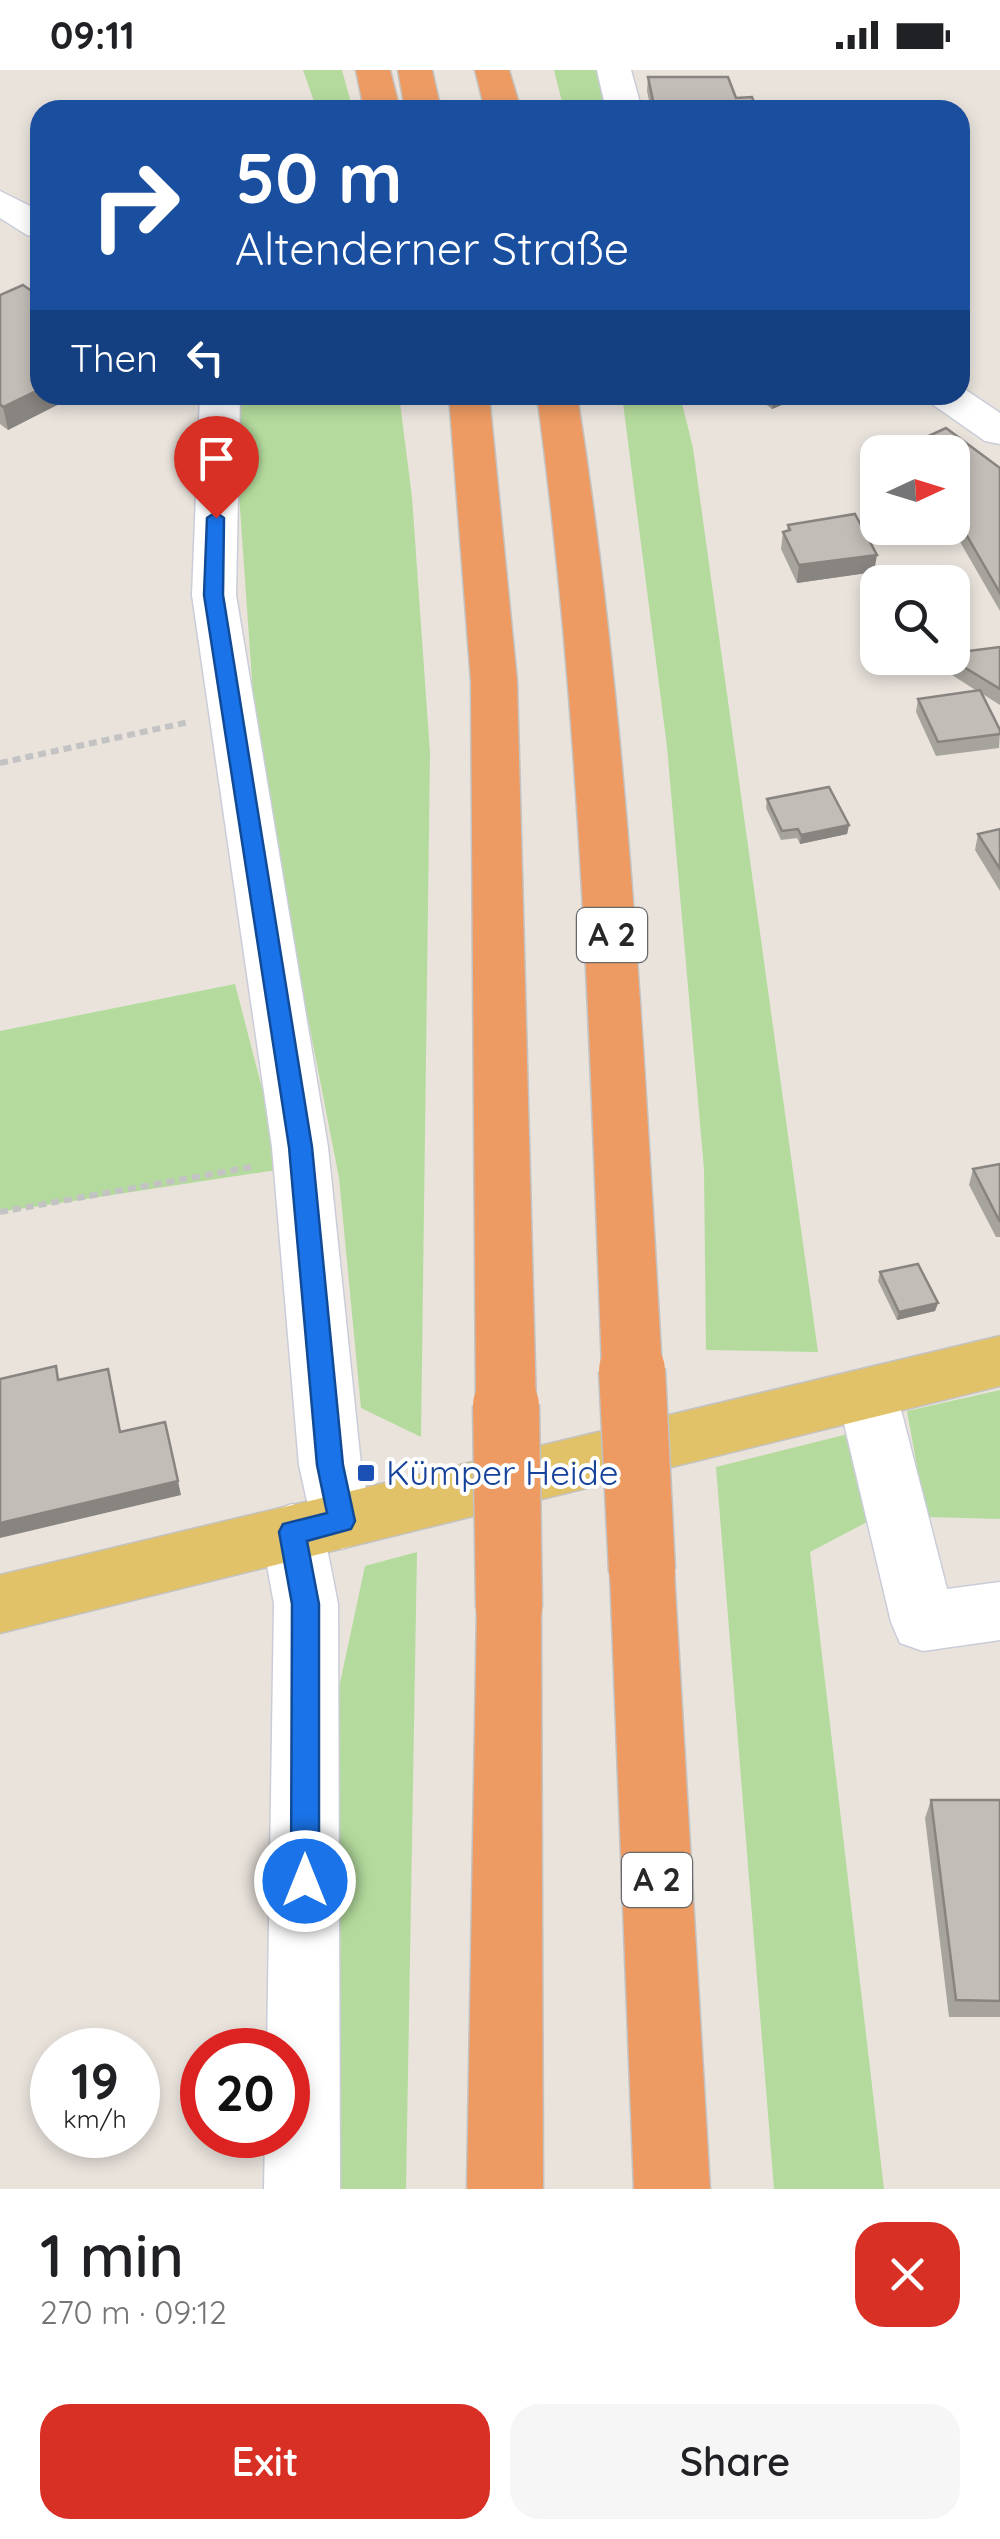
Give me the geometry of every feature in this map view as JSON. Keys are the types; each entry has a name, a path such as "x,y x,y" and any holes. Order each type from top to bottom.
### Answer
{"highway":[{"path":"372,70 380,100"},
{"path":"415,70 421,100"},
{"path":"470,405 494,681 509,1608 505,2189"},
{"name":"A 2","path":"559,405 589,633 608,866 672,2189"}],"main road":[{"path":"0,1604 1000,1361"}],"street":[{"path":"614,70 622,100"},
{"path":"0,202 30,221"},
{"path":"220,405 214,595 301,1158 330,1465 306,1604 302,2189"},
{"path":"961,405 1000,432"},
{"path":"867,1394 923,1622 1000,1611"}],"path":[{"path":"0,763 179,722 230,718"},
{"path":"0,1212 301,1158"}],"green space":[{"path":"303,70 342,70 350,100 314,100"},
{"path":"554,70 599,70 606,100 562,100"},
{"path":"233,405 400,405 412,497 430,753 421,1437 361,1408 339,1178 298,967 253,694"},
{"path":"623,405 682,405 693,448 818,1352 706,1350 704,1169 667,747"},
{"path":"235,984 283,1169 0,1212 0,1031"},
{"path":"1000,1390 1000,1519 926,1517 907,1411"},
{"path":"848,1434 869,1521 810,1552 884,2189 774,2189 716,1467"},
{"path":"417,1552 406,2189 330,2189 334,1711 365,1566"}],"building":[{"path":"648,77 728,77 736,98 753,100 653,100"},
{"path":"23,285 30,290 30,394 3,407 0,404 0,295"},
{"path":"946,428 955,435 931,435"},
{"path":"970,446 1000,468 1000,593 970,541"},
{"path":"855,514 860,523 860,545 872,545 877,555 799,565 783,532 790,530 788,525"},
{"path":"1000,647 1000,689 970,671 970,651"},
{"path":"980,690 1000,734 938,742 918,699"},
{"path":"829,787 849,825 801,835 798,829 782,831 767,799"},
{"path":"1000,829 1000,869 978,834"},
{"path":"1000,1164 1000,1222 973,1169"},
{"path":"918,1264 938,1303 899,1312 880,1272"},
{"path":"56,1366 58,1380 108,1369 120,1432 165,1422 178,1481 0,1523 0,1379"},
{"path":"931,1800 1000,1800 1000,2001 956,2000"}],"place":[{"name":"Kümper Heide","path":"366,1473"}],"route":[{"path":"216,518 214,595 230,718 300,1147 330,1465 342,1521 292,1532 306,1604 305,1881"}]}
